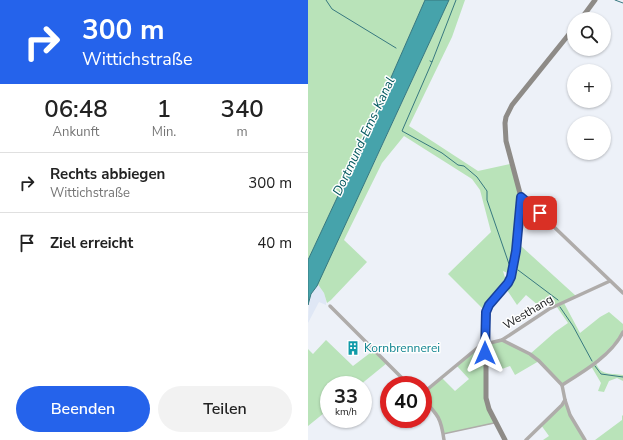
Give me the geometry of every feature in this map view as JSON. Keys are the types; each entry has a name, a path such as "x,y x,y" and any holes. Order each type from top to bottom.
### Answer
{"street":[{"path":"586,12 595,0"},
{"path":"505,440 489,409 486,398 485,318 487,309 508,283 513,268 521,197 506,141 505,123 506,117 512,105 567,37"},
{"path":"521,197 623,293"},
{"name":"Westhang","path":"432,386 481,345 502,340 549,309 610,281"},
{"path":"330,306 400,376"},
{"path":"562,385 599,360 619,339 623,332"},
{"path":"502,340 530,354 539,361 562,385 570,415 585,440"},
{"path":"526,440 562,405 565,400"},
{"path":"432,409 437,414 444,440"}],"lane":[{"path":"443,434 496,423"}],"shaded area":[{"path":"317,283 324,293 326,305 319,302 308,323 309,299"}],"green space":[{"path":"308,0 425,0 357,155 308,260"},
{"path":"449,0 465,0 452,37 409,126 478,171 510,164 520,198 510,274 503,271 506,281 483,309 448,274 491,232 480,190 472,179 404,136 382,163 344,240 367,262 327,303 324,293 317,283"},
{"path":"521,246 576,296 564,303 580,333 600,317 609,312 623,324 623,332 621,336 596,362 600,370 603,372 623,375 623,381 617,378 609,381 604,392 598,391 601,383 591,366 562,385 539,361 515,375 510,366 502,369 499,361 485,365 486,398 496,423 443,434 440,422 432,411 432,386 442,378 455,391 469,379 457,366 481,345 502,340 530,354 555,332 568,323 552,300 539,306 526,295 517,305 507,290 513,279"},
{"path":"326,340 353,366 374,350 387,363 371,376 320,376 320,416 308,426 308,349 313,354"},
{"path":"565,400 570,415 585,440 543,440 549,436 541,425"},
{"path":"623,415 623,440 595,440 622,420"}],"water":[{"path":"425,0 449,0 317,286 311,294 308,305 308,260 357,155"}],"waterway":[{"path":"326,0 332,9 396,48"},
{"path":"430,61 432,62 456,0"},
{"path":"615,0 623,3"},
{"path":"432,62 402,131 442,153 458,165 464,166 477,177 487,191 487,200 509,264"},
{"path":"518,270 558,300"},
{"path":"560,307 573,326 592,361"},
{"path":"595,366 601,374 623,377"}],"place":[{"name":"Kornbrennerei","path":"353,348"}],"route":[{"path":"485,353 486,312 489,305 508,283 511,277 516,251 521,197 540,213"}],"water label":[{"name":"Dortmund-Ems-Kanal","path":"363,136"}]}
